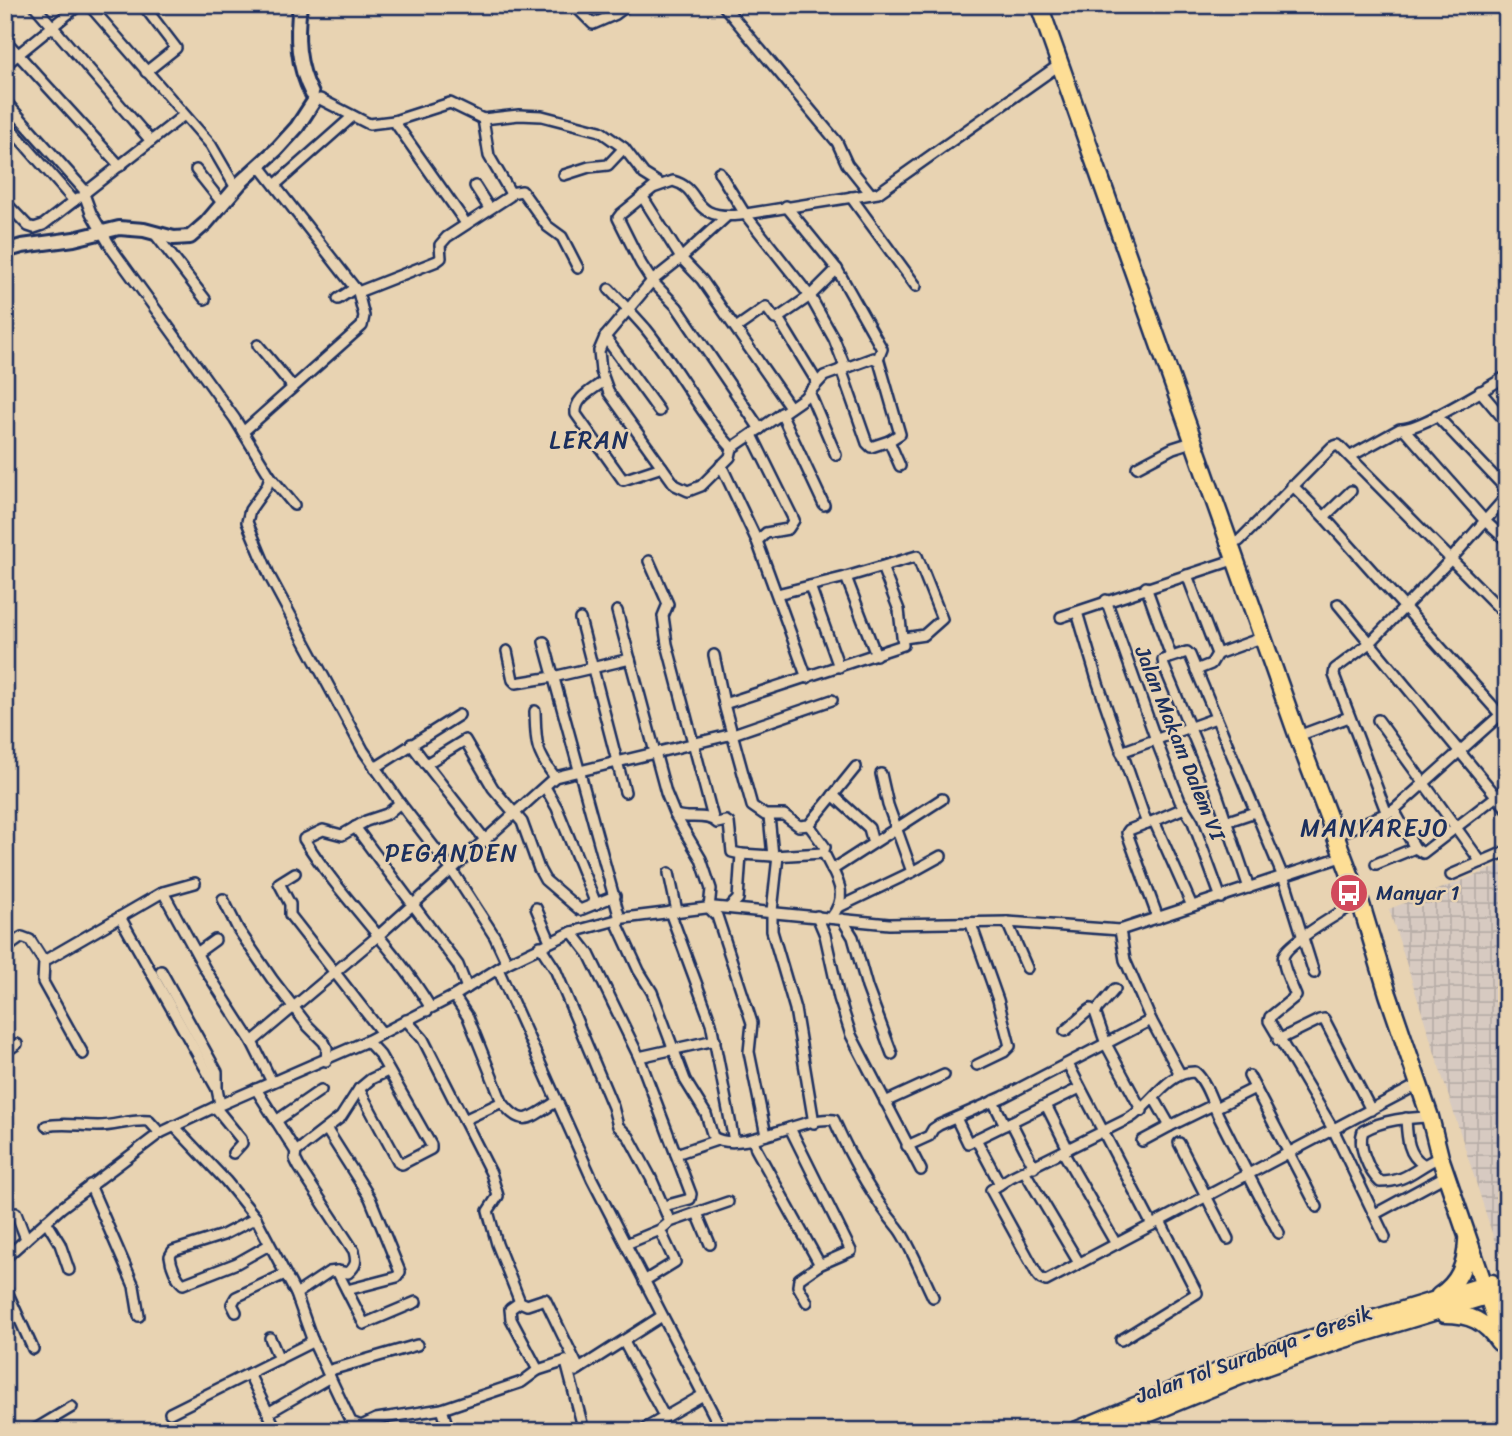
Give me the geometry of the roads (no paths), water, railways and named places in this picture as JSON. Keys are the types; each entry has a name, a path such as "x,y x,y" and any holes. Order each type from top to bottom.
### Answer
{"highway":[{"path":"1039,5 1199,440 1349,830 1367,899 1421,1067 1423,1083 1491,1289 1507,1352"},
{"path":"1047,5 1199,440 1236,559 1298,737 1360,901 1430,1117 1440,1157 1467,1232 1507,1322"},
{"path":"1467,1232 1466,1257 1459,1278 1433,1308 1471,1317 1494,1334 1507,1352"},
{"name":"Jalan Tol Surabaya - Gresik","path":"1106,1431 1293,1357 1491,1289"},
{"name":"Jalan Tol Surabaya - Gresik","path":"1075,1431 1242,1362 1358,1324 1433,1308"}],"main road":[{"path":"5,251 37,243 74,239 101,231 131,229 181,239 190,237 297,127 315,98 303,73 298,53 300,5"}],"street":[{"path":"34,5 150,141"},
{"path":"5,65 79,5"},
{"path":"89,5 216,153 236,187"},
{"path":"143,5 176,48 146,72"},
{"path":"574,5 593,23 627,6"},
{"path":"723,5 837,142 847,164 871,194"},
{"path":"5,40 120,166"},
{"path":"757,541 766,533 788,529 794,520 756,432 677,307 652,281 641,264 618,218 642,196 660,184 673,181 679,182 707,212 717,216 871,194 887,187 1059,65"},
{"path":"315,98 369,124 394,121 450,103 483,119 519,115 541,116 600,131 624,148 644,174 660,184"},
{"path":"5,100 85,193 101,231 243,432 270,476 295,505"},
{"path":"5,202 28,226 33,228 43,225 184,115"},
{"path":"275,185 353,116"},
{"path":"483,119 489,156 510,193"},
{"path":"394,121 465,222"},
{"path":"5,122 74,201"},
{"path":"564,175 608,164 624,148"},
{"path":"243,432 362,326 364,316 357,290 259,165"},
{"path":"196,170 223,204"},
{"path":"719,172 745,214 810,296 834,339 869,445 889,441 900,434 878,359 881,349 837,269 786,206"},
{"path":"475,186 488,208"},
{"path":"510,193 522,191 547,226 562,237 578,268"},
{"path":"338,299 440,259 441,243 465,222 508,198 510,193"},
{"path":"642,196 681,258 702,280 790,407"},
{"path":"851,197 916,286"},
{"path":"609,289 629,308 732,449 732,456 701,486 688,491 675,485 609,393 599,351 605,337 629,308 652,281 727,216"},
{"path":"155,234 205,299"},
{"path":"778,318 810,296 837,269"},
{"path":"736,328 766,307 775,319 778,318 817,383"},
{"path":"605,337 659,411"},
{"path":"258,345 292,386"},
{"path":"732,449 810,394 824,376 873,358 878,359"},
{"path":"1347,452 1400,429 1405,430 1507,376"},
{"path":"604,381 578,401 576,414 623,480 663,467"},
{"path":"1480,391 1507,423"},
{"path":"810,394 836,455"},
{"path":"781,413 824,505"},
{"path":"1436,415 1507,490"},
{"path":"1405,430 1485,521 1507,541"},
{"path":"1137,467 1173,448 1199,440"},
{"path":"889,441 900,466"},
{"path":"1239,541 1337,445 1347,452 1507,616"},
{"path":"721,465 757,541 807,678"},
{"path":"270,476 267,486 250,510 248,526 270,577 357,740 400,803 451,869 495,937 507,963"},
{"path":"1296,488 1504,715 1391,812 1349,830"},
{"path":"1324,517 1351,491"},
{"path":"1507,496 1405,608 1371,642 1337,665 1334,671 1349,717 1391,812 1415,848 1423,853 1507,788"},
{"path":"777,594 919,557 942,618 924,635 904,638"},
{"path":"1060,617 1236,559"},
{"path":"649,561 668,604 663,617 667,644 713,818 716,823 728,822 732,852 776,856 824,853"},
{"path":"724,704 902,646 904,638 899,610 882,567"},
{"path":"1187,575 1217,654"},
{"path":"846,578 876,655"},
{"path":"810,586 839,667"},
{"path":"1146,587 1171,656"},
{"name":"Jalan Makam Dalem VI","path":"1106,600 1156,740 1184,808 1193,822 1221,898"},
{"path":"1338,604 1507,808"},
{"path":"617,611 666,793 705,869 711,889 709,908"},
{"path":"1077,612 1121,752 1150,822 1192,906"},
{"path":"580,619 625,792"},
{"path":"1196,670 1211,664 1217,654 1264,637"},
{"path":"544,642 615,896 618,920 639,971 652,992 688,1086 706,1114 713,1137 718,1140"},
{"path":"507,651 515,683 630,659"},
{"path":"1249,888 1209,774 1163,662 1171,656 1188,652 1282,877 1314,973"},
{"path":"715,655 724,704 752,806 762,814 784,815 799,826 809,825 856,767"},
{"path":"252,1042 379,935 555,777 733,734 832,700"},
{"path":"534,711 536,746 555,777"},
{"path":"375,768 459,716"},
{"path":"1312,732 1349,717"},
{"path":"1121,752 1216,718"},
{"path":"1378,720 1481,862"},
{"path":"426,764 466,740 493,788 523,824 545,880 580,910 615,896"},
{"path":"411,744 486,841"},
{"path":"881,774 912,872"},
{"path":"545,787 557,808 597,904"},
{"path":"833,795 869,828 873,843"},
{"path":"832,870 942,799"},
{"path":"400,803 387,814 341,835 323,830 304,839 352,905 412,978 429,1005 427,1010"},
{"path":"1158,918 1127,834 1129,830 1184,808"},
{"path":"1225,822 1255,812"},
{"path":"675,815 686,819 713,818"},
{"path":"769,816 776,856 772,911 774,939 794,1009 814,1123"},
{"path":"809,825 825,847 824,853 840,885 841,906"},
{"path":"355,827 458,965 467,988"},
{"path":"1376,864 1415,848"},
{"path":"1451,875 1507,851"},
{"path":"730,907 737,899 741,854"},
{"path":"831,918 841,906 941,856"},
{"path":"7,1251 26,1239 90,1185 160,1133 367,1041 454,996 507,963 572,932 618,920 730,907 889,924 1007,922 1120,930 1344,856"},
{"path":"295,873 279,883 290,904 290,915 382,1033"},
{"path":"669,873 674,912 711,1023 734,1141"},
{"path":"44,961 163,892 195,883"},
{"path":"163,892 252,1042 272,1082"},
{"path":"223,899 238,929 295,1008 324,1042 327,1048 326,1061"},
{"path":"1360,901 1285,952 1283,957 1296,996 1269,1019 1278,1040 1303,1077 1332,1129 1385,1237"},
{"path":"536,908 550,941"},
{"path":"709,908 717,916 752,1023 749,1052 766,1135"},
{"path":"817,916 825,935 839,998 851,1035 921,1170"},
{"path":"120,917 199,1047"},
{"path":"842,919 853,937 867,987 892,1054"},
{"path":"1007,922 1027,968"},
{"path":"971,924 998,999 1010,1046 1004,1052 977,1065"},
{"path":"1120,930 1125,960 1151,1020 1180,1074"},
{"path":"572,932 589,954 639,1057 691,1197 664,1206"},
{"path":"5,949 22,937 30,940 44,961 44,982 83,1054"},
{"path":"197,953 215,940"},
{"path":"540,946 555,969 613,1107 618,1126 629,1137 670,1222"},
{"path":"498,969 556,1102 722,1431"},
{"path":"160,971 218,1083 218,1105 242,1139 242,1143 233,1153"},
{"path":"1095,1012 1115,989"},
{"path":"454,996 468,1017 502,1102 510,1113 522,1119 556,1102"},
{"path":"1065,1031 1091,1009 1095,1012 1106,1044 1142,1111"},
{"path":"1278,1040 1325,1019 1371,1110"},
{"path":"406,1020 423,1039 497,1189 498,1198 488,1211 497,1244 520,1302 527,1305 546,1299 579,1369"},
{"path":"907,1146 929,1136 939,1125 1068,1064 1151,1020"},
{"path":"639,1057 715,1040"},
{"path":"359,1089 399,1163 402,1164 429,1150 432,1145 380,1055 367,1041"},
{"path":"5,1052 17,1044"},
{"path":"1068,1064 1102,1132 1197,1293 1121,1340"},
{"path":"296,1152 341,1117 359,1089 371,1079 388,1071"},
{"path":"1279,1233 1248,1174 1198,1074 1188,1072 1180,1074 1142,1111 991,1188 1041,1279 1050,1279 1205,1196 1248,1174 1332,1129 1371,1110 1419,1084"},
{"path":"885,1102 944,1075"},
{"path":"1249,1076 1317,1207"},
{"path":"956,1118 968,1143 1080,1088"},
{"path":"1142,1141 1255,1088"},
{"path":"256,1089 296,1152 299,1167 357,1259 354,1268 348,1273 329,1272 296,1294"},
{"path":"276,1121 321,1090"},
{"path":"1154,1098 1170,1126"},
{"path":"993,1101 1034,1167"},
{"path":"464,1120 502,1102"},
{"path":"1046,1105 1066,1151 1116,1244"},
{"path":"1430,1117 1383,1122 1363,1131 1360,1138 1372,1174 1380,1182 1399,1181 1409,1177 1423,1164 1440,1157"},
{"path":"1406,1118 1408,1142 1414,1156 1423,1164"},
{"path":"46,1126 98,1126 121,1124 135,1119 149,1121 160,1133"},
{"path":"676,1154 718,1140 753,1139 790,1128 834,1120 886,1214 899,1230 933,1297"},
{"path":"174,1126 226,1181 256,1218 296,1294 312,1339 354,1425 363,1428 376,1419 442,1409 522,1382 538,1370 566,1361"},
{"path":"790,1128 850,1251 819,1265 799,1279 798,1286 807,1302"},
{"path":"327,1130 370,1198 400,1272 397,1277 347,1290"},
{"path":"753,1139 819,1265"},
{"path":"976,1139 1000,1184"},
{"path":"1179,1143 1228,1239"},
{"path":"1025,1172 1079,1264"},
{"path":"1375,1214 1447,1175"},
{"path":"90,1185 134,1286 139,1316"},
{"path":"626,1244 660,1230 670,1222 728,1202"},
{"path":"16,1213 26,1239"},
{"path":"697,1213 710,1244"},
{"path":"256,1218 223,1235 173,1251 170,1261 179,1282 183,1284 207,1276 269,1245"},
{"path":"46,1221 60,1244 69,1270"},
{"path":"644,1281 675,1262 660,1230"},
{"path":"337,1271 364,1324 416,1302"},
{"path":"236,1312 232,1304 236,1297 285,1274"},
{"path":"5,1287 33,1349"},
{"path":"520,1302 510,1309 511,1319 538,1370"},
{"path":"566,1361 576,1371 662,1316"},
{"path":"270,1338 279,1359"},
{"path":"170,1413 308,1344 312,1339"},
{"path":"624,1342 664,1416"},
{"path":"268,1413 329,1374 417,1345"},
{"path":"566,1361 584,1431"},
{"path":"249,1374 277,1431"},
{"path":"641,1431 703,1395"},
{"path":"32,1431 72,1407"},
{"path":"442,1409 449,1431"}],"place":[{"name":"Manyar 1","path":"1349,893"}],"district":[{"name":"LERAN","path":"590,440"},
{"name":"MANYAREJO","path":"1375,828"},
{"name":"PEGANDEN","path":"452,853"}]}
